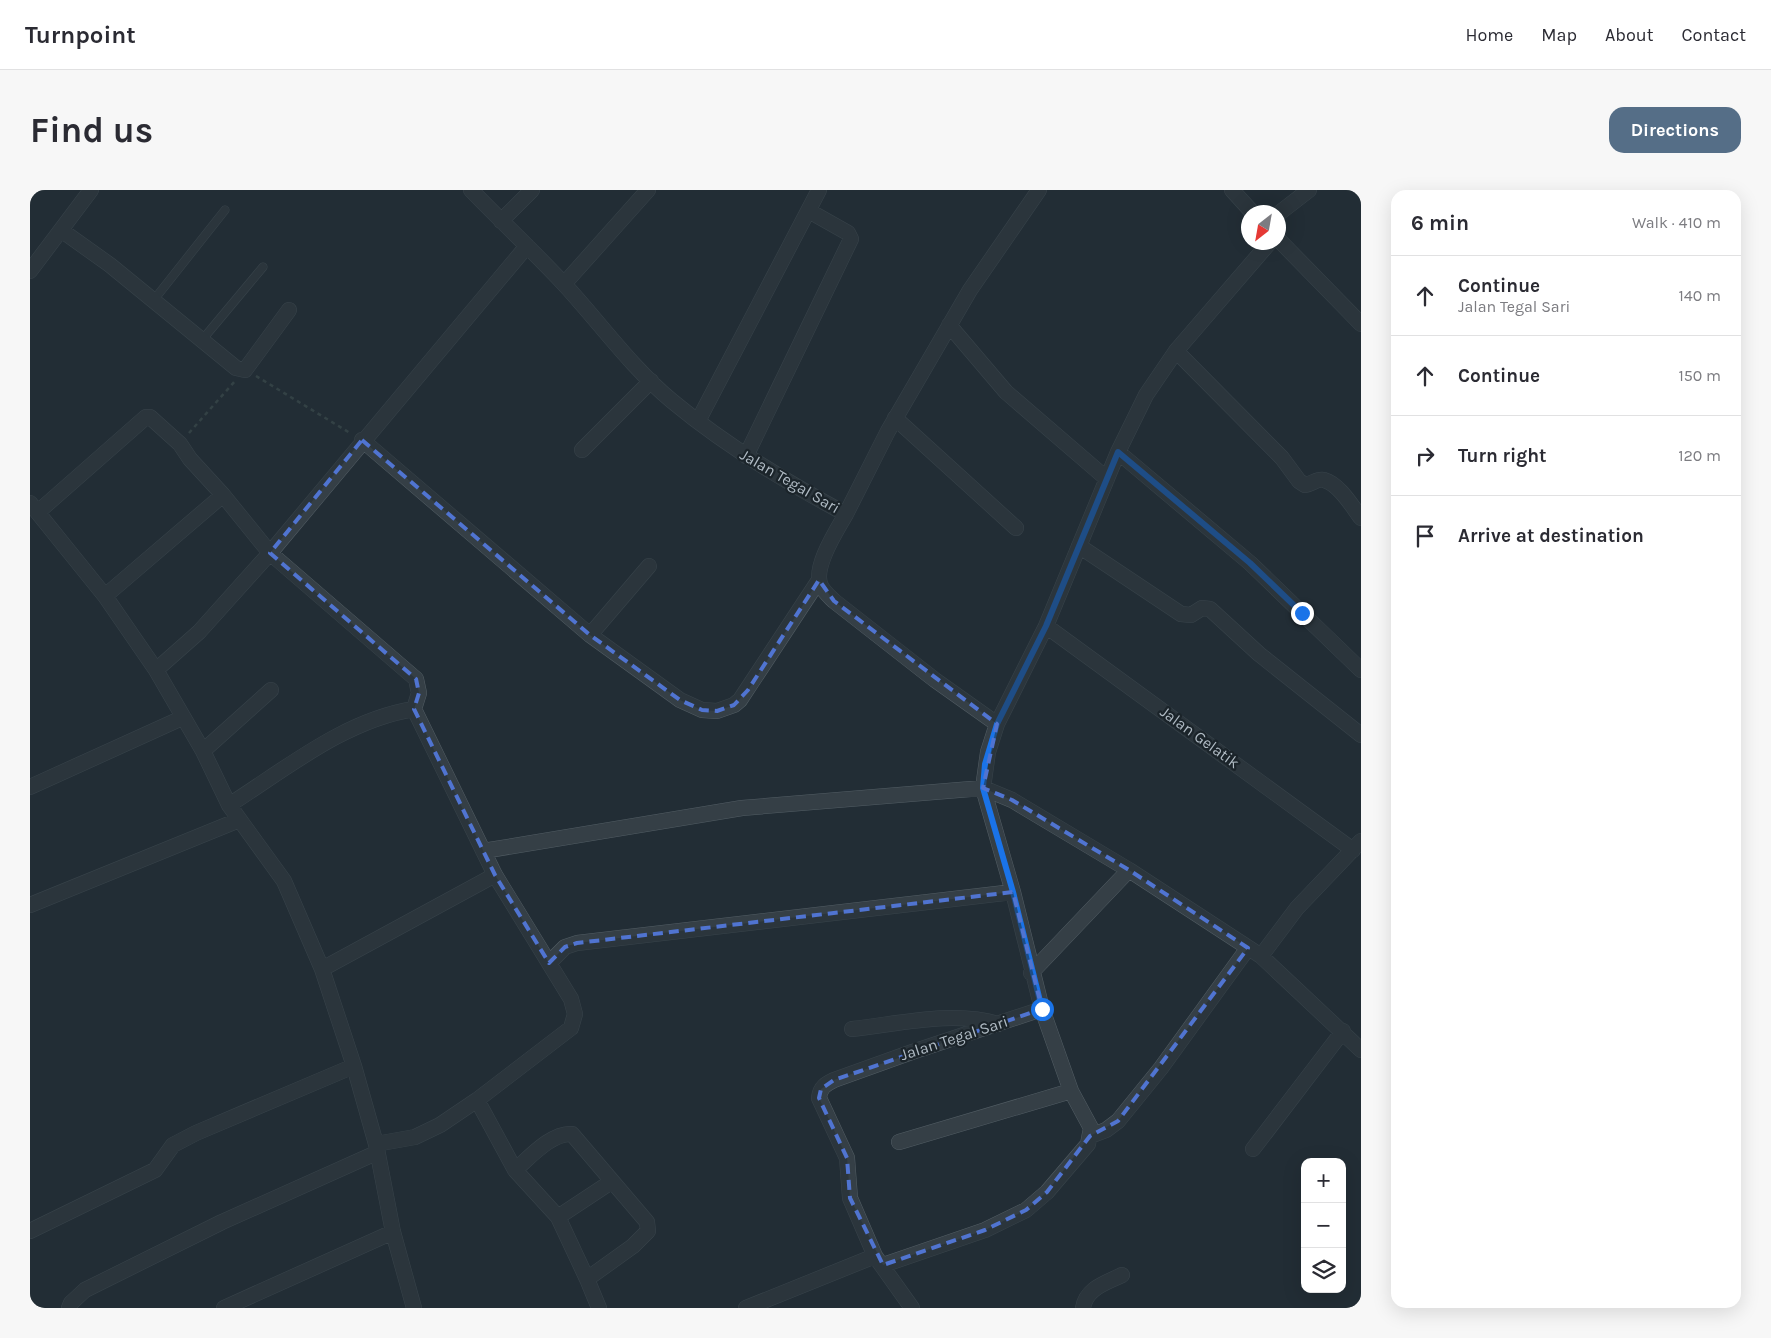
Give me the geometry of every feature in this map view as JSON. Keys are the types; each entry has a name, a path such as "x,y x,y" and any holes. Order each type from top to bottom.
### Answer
{"street":[{"path":"30,271 91,190"},
{"name":"Jalan Tegal Sari","path":"471,190 564,284 651,381 698,422 771,473 846,514 824,556 819,580"},
{"path":"501,221 532,190"},
{"path":"564,284 648,190"},
{"path":"698,422 820,190"},
{"path":"846,514 895,418 949,325 970,290 1039,190"},
{"path":"1232,190 1246,205"},
{"path":"1286,208 1309,190"},
{"path":"746,456 851,239 848,233 809,211"},
{"path":"61,230 110,265 225,361 236,368 246,370 289,310"},
{"path":"156,670 199,632 270,553 362,440 528,246"},
{"path":"1286,247 1361,324"},
{"path":"746,1308 879,1260 985,1230 1026,1210 1047,1192 1088,1144 1091,1128 1071,1091 1042,1009 1013,892 983,788 988,752 997,724 1046,626 1118,452 1146,395 1176,352 1263,250"},
{"path":"949,325 1006,392 1107,479"},
{"path":"1176,352 1282,458 1299,481 1305,485 1318,480 1330,483 1361,518"},
{"path":"582,450 651,381"},
{"path":"70,1308 71,1303 85,1290 222,1222 376,1148 421,1134 477,1100 571,1028 574,1020 575,1008 494,875 414,709 420,693 416,679 270,553 223,495 190,459 180,444 153,418 146,417 34,508 105,596 156,670 182,718 203,751 229,805 284,881 322,969 354,1066 376,1148 393,1232 414,1308"},
{"path":"895,418 1016,528"},
{"path":"362,440 590,635 680,700 702,710 717,711 734,705 748,690 819,580"},
{"path":"1118,452 1250,563 1361,670"},
{"path":"105,596 223,495"},
{"path":"1079,546 1181,614 1191,615 1202,608 1210,609 1259,654 1361,735"},
{"path":"590,635 649,566"},
{"path":"819,580 822,587 834,601 935,680 997,724"},
{"name":"Jalan Gelatik","path":"1046,626 1357,845"},
{"path":"203,751 271,690"},
{"path":"229,805 360,724 397,712 414,709"},
{"path":"30,787 182,718"},
{"path":"483,851 742,808 983,788 1012,800 1129,870 1254,952 1361,1050"},
{"path":"30,905 239,820"},
{"path":"1090,1136 1106,1130 1118,1121 1254,952 1357,845"},
{"path":"1032,972 1129,870"},
{"path":"322,969 494,875"},
{"path":"549,963 565,947 577,942 1013,892"},
{"name":"Jalan Tegal Sari","path":"912,1308 879,1260 850,1198 847,1158 819,1098 821,1089 834,1080 903,1055 1042,1009"},
{"path":"852,1030 945,1018 978,1018 998,1024"},
{"path":"1253,1149 1343,1032"},
{"path":"30,1231 155,1170 172,1145 196,1132 354,1066"},
{"path":"899,1142 1071,1091"},
{"path":"477,1100 515,1170 558,1218 599,1308"},
{"path":"515,1170 552,1140 566,1134 572,1134 647,1222 648,1231 633,1246 587,1279"},
{"path":"558,1218 611,1182"},
{"path":"224,1308 393,1232"},
{"path":"1083,1308 1088,1295 1096,1288 1122,1275"}],"lane":[{"path":"153,301 225,210"},
{"path":"202,340 263,267"}],"path":[{"path":"180,444 246,370 362,440"}],"highlighted area":[{"path":"362,440 590,635 680,700 702,710 717,711 734,705 748,690 819,580 834,601 997,724 983,788 1012,800 1129,870 1248,948 1118,1121 1090,1136 1047,1192 1026,1210 985,1230 883,1265 850,1198 847,1158 819,1098 821,1089 834,1080 1042,1009 1013,892 577,943 565,947 549,963 495,875 414,709 419,693 416,679 270,553"}],"route":[{"path":"1042,1009 1013,892 983,788 985,764 997,724 1046,626 1118,452 1250,563 1302,613"}]}
